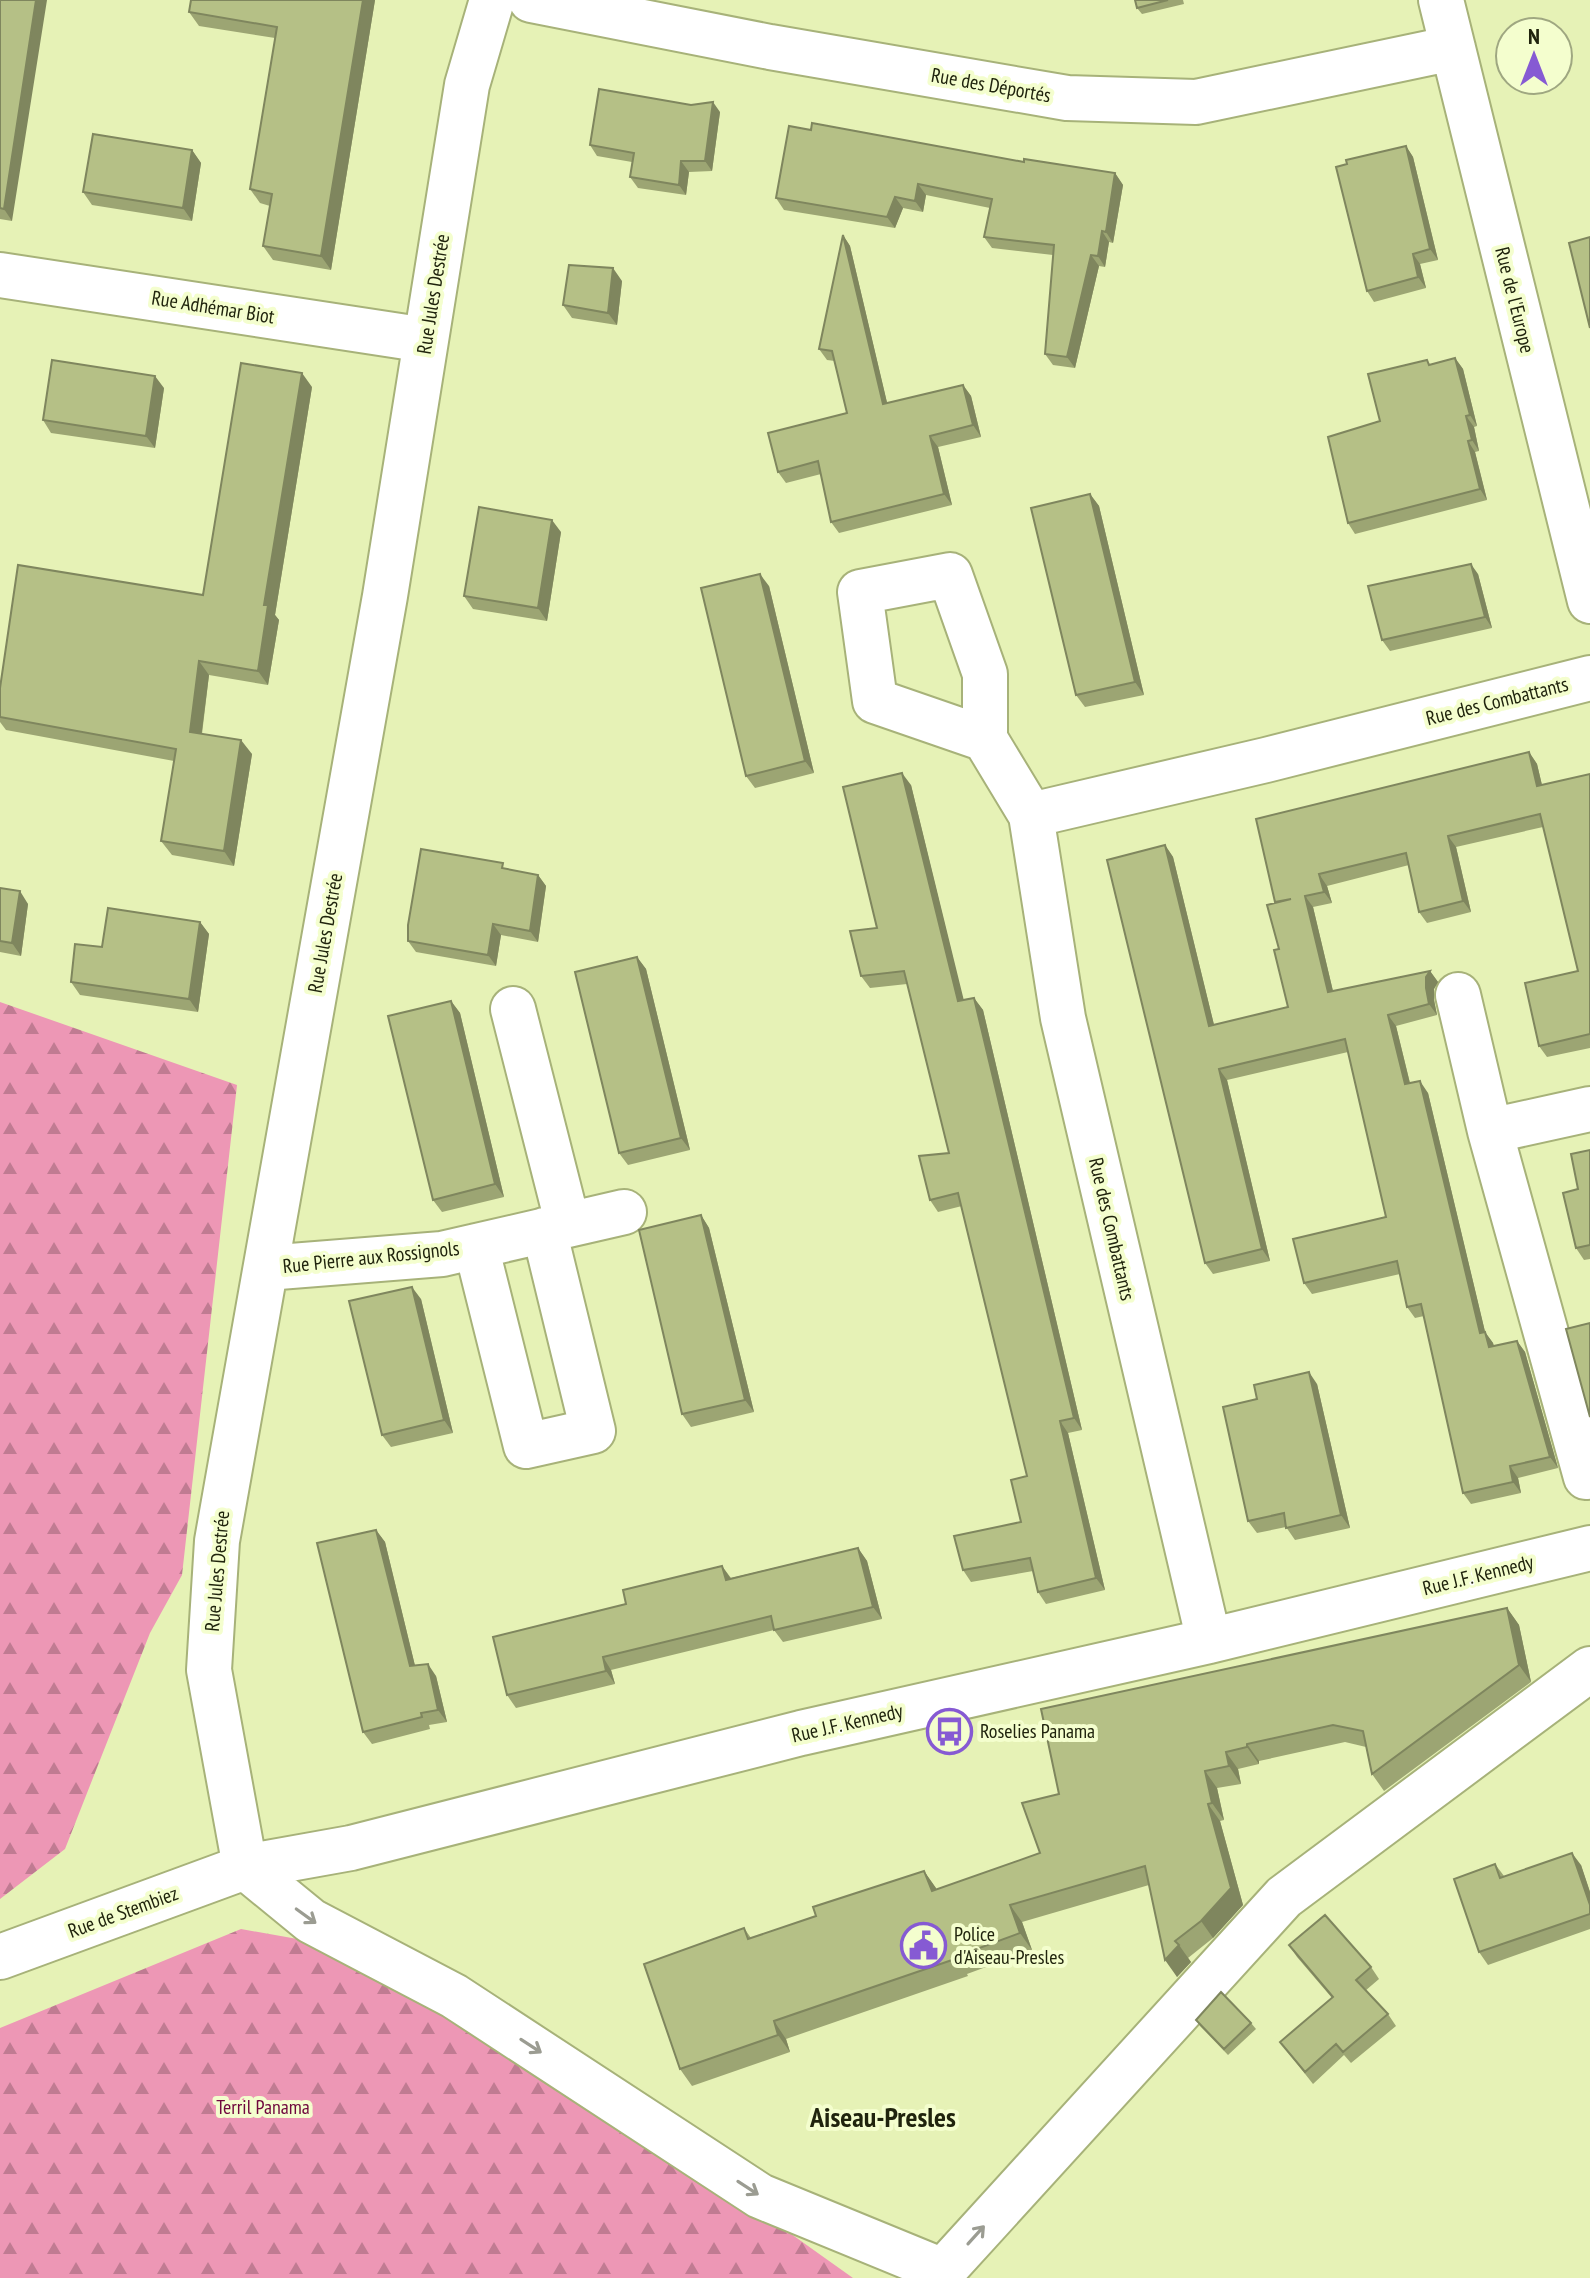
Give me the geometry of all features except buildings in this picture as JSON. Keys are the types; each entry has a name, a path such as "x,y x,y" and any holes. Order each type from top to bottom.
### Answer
{"street":[{"name":"Rue Jules Destrée","path":"245,1867 209,1670 217,1541 385,596 467,85 492,0"},
{"name":"Rue des Déportés","path":"531,0 770,47 1067,98 1196,102 1453,48"},
{"name":"Rue de l'Europe","path":"1441,0 1590,601"},
{"name":"Rue Adhémar Biot","path":"0,275 426,340"},
{"name":"Rue des Combattants","path":"1031,815 1266,760 1590,678"},
{"name":"Rue des Combattants","path":"985,739 1031,815 1063,1018 1209,1641"},
{"path":"1458,995 1490,1131 1586,1477"},
{"path":"513,1009 556,1228"},
{"path":"1490,1131 1590,1109"},
{"name":"Rue Pierre aux Rossignols","path":"266,1268 442,1254 624,1212"},
{"name":"Rue Pierre aux Rossignols","path":"476,1246 526,1446 593,1431 556,1228"},
{"name":"Rue J.F. Kennedy","path":"245,1867 351,1848 801,1733 1209,1641 1590,1548"},
{"path":"245,1867 311,1921 454,1996 760,2196 945,2274 1284,1897 1590,1669"},
{"name":"Rue de Stembiez","path":"0,1957 245,1867"}],"green space":[{"path":"0,1002 237,1085 182,1575 150,1633 65,1849 0,1899"},
{"name":"Terril Panama","path":"241,1929 404,1958 853,2278 0,2278 0,2028"}],"place":[{"name":"Roselies Panama","path":"949,1731"},
{"name":"Police d'Aiseau-Presles","path":"923,1945"}],"district":[{"name":"Aiseau-Presles","path":"883,2116"}]}
